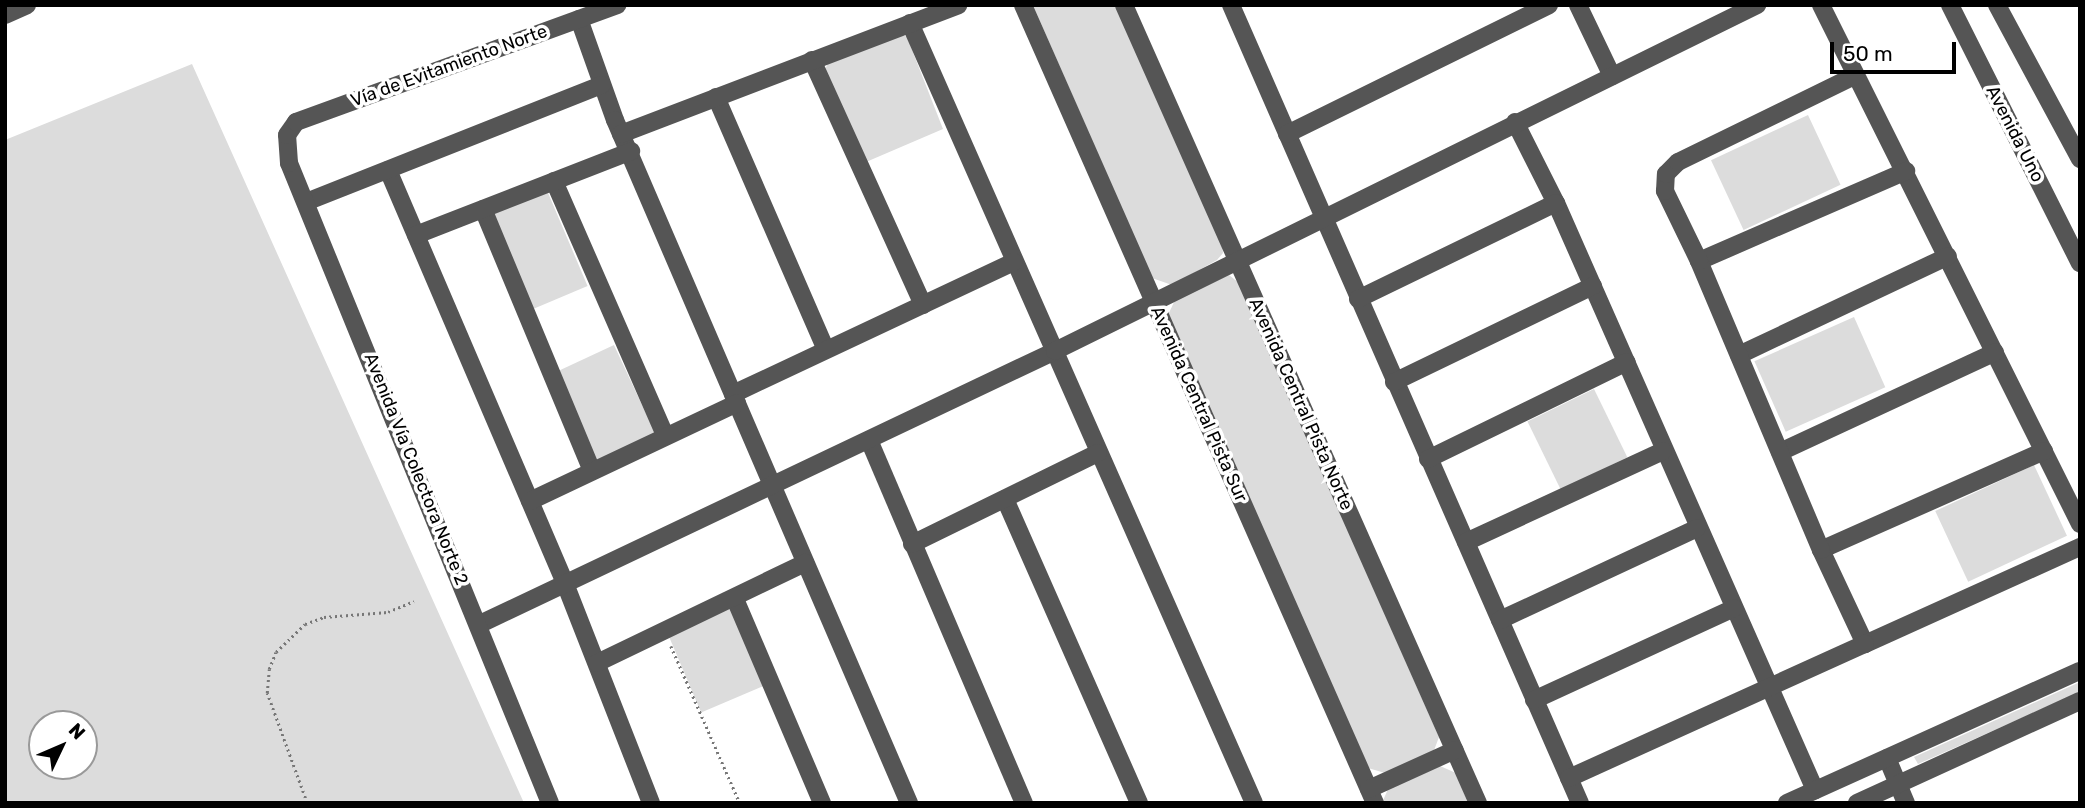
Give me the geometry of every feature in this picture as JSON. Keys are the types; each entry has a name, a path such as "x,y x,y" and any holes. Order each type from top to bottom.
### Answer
{"street":[{"path":"5,15 27,5"},
{"name":"Vía de Evitamiento Norte","path":"287,135 296,122 617,5"},
{"path":"621,134 957,5"},
{"name":"Avenida Central Pista Sur","path":"1023,5 1372,796"},
{"name":"Avenida Central Pista Norte","path":"1124,5 1478,803"},
{"path":"1231,5 1580,803"},
{"path":"1287,134 1549,5"},
{"path":"1578,5 1612,76"},
{"path":"480,624 566,586 1055,351 1324,216 1757,5"},
{"path":"1821,5 2080,524"},
{"name":"Avenida Uno","path":"1950,5 2080,263"},
{"path":"1997,5 2080,159"},
{"path":"579,19 621,134 631,151 770,486 909,803"},
{"path":"910,23 1013,262 1055,351 1254,803"},
{"path":"812,60 923,305"},
{"path":"1856,75 1678,162 1666,174 1665,191 1699,261 1821,550 1865,644"},
{"path":"306,202 602,85"},
{"path":"716,97 824,348"},
{"path":"1515,122 1556,203 1627,362 1663,451 1815,790"},
{"name":"Avenida Vía Colectora Norte 2","path":"287,135 289,163 480,624 550,803"},
{"path":"416,235 631,151"},
{"path":"388,170 566,586 651,803"},
{"path":"1699,261 1906,171"},
{"path":"554,181 666,435"},
{"path":"1358,299 1556,203"},
{"path":"483,209 592,471"},
{"path":"1740,355 1948,257"},
{"path":"530,501 666,435 824,348 1013,262"},
{"path":"1394,382 1593,286"},
{"path":"1780,452 1995,352"},
{"path":"1428,459 1627,362"},
{"path":"869,440 1024,803"},
{"path":"1465,542 1663,451"},
{"path":"1821,550 2044,451"},
{"path":"912,544 1098,453"},
{"path":"1004,499 1139,803"},
{"path":"1500,620 1697,528"},
{"path":"1570,778 2080,547"},
{"path":"597,663 665,634 805,563"},
{"path":"734,600 822,803"},
{"path":"1534,700 1734,608"},
{"path":"1787,803 2080,671"},
{"path":"1857,803 2080,701"},
{"path":"1372,796 1455,750"},
{"path":"1887,758 1906,803"}],"path":[{"path":"307,803 267,693 269,668 276,652 305,624 324,617 388,612 415,601"},
{"path":"665,634 740,803"}],"shaded area":[{"path":"1033,5 1117,5 1222,244 1223,253 1217,260 1172,285 1152,278"},
{"path":"899,33 907,37 943,129 866,162 824,71 830,60"},
{"path":"192,64 524,803 5,803 5,140"},
{"path":"1808,115 1841,185 1744,230 1711,160"},
{"path":"543,181 588,286 521,314 477,209"},
{"path":"1229,275 1239,283 1439,737 1433,753 1385,773 1368,768 1168,315 1175,300"},
{"path":"1854,317 1885,387 1786,432 1754,361"},
{"path":"614,345 658,438 590,470 547,376"},
{"path":"1594,389 1627,457 1561,490 1527,421"},
{"path":"2034,465 2067,536 1968,582 1935,511"},
{"path":"732,606 766,685 701,713 668,633"},
{"path":"2080,682 2080,692 1918,764 1914,757"},
{"path":"1440,766 1456,773 1468,803 1382,803 1388,789"}]}
